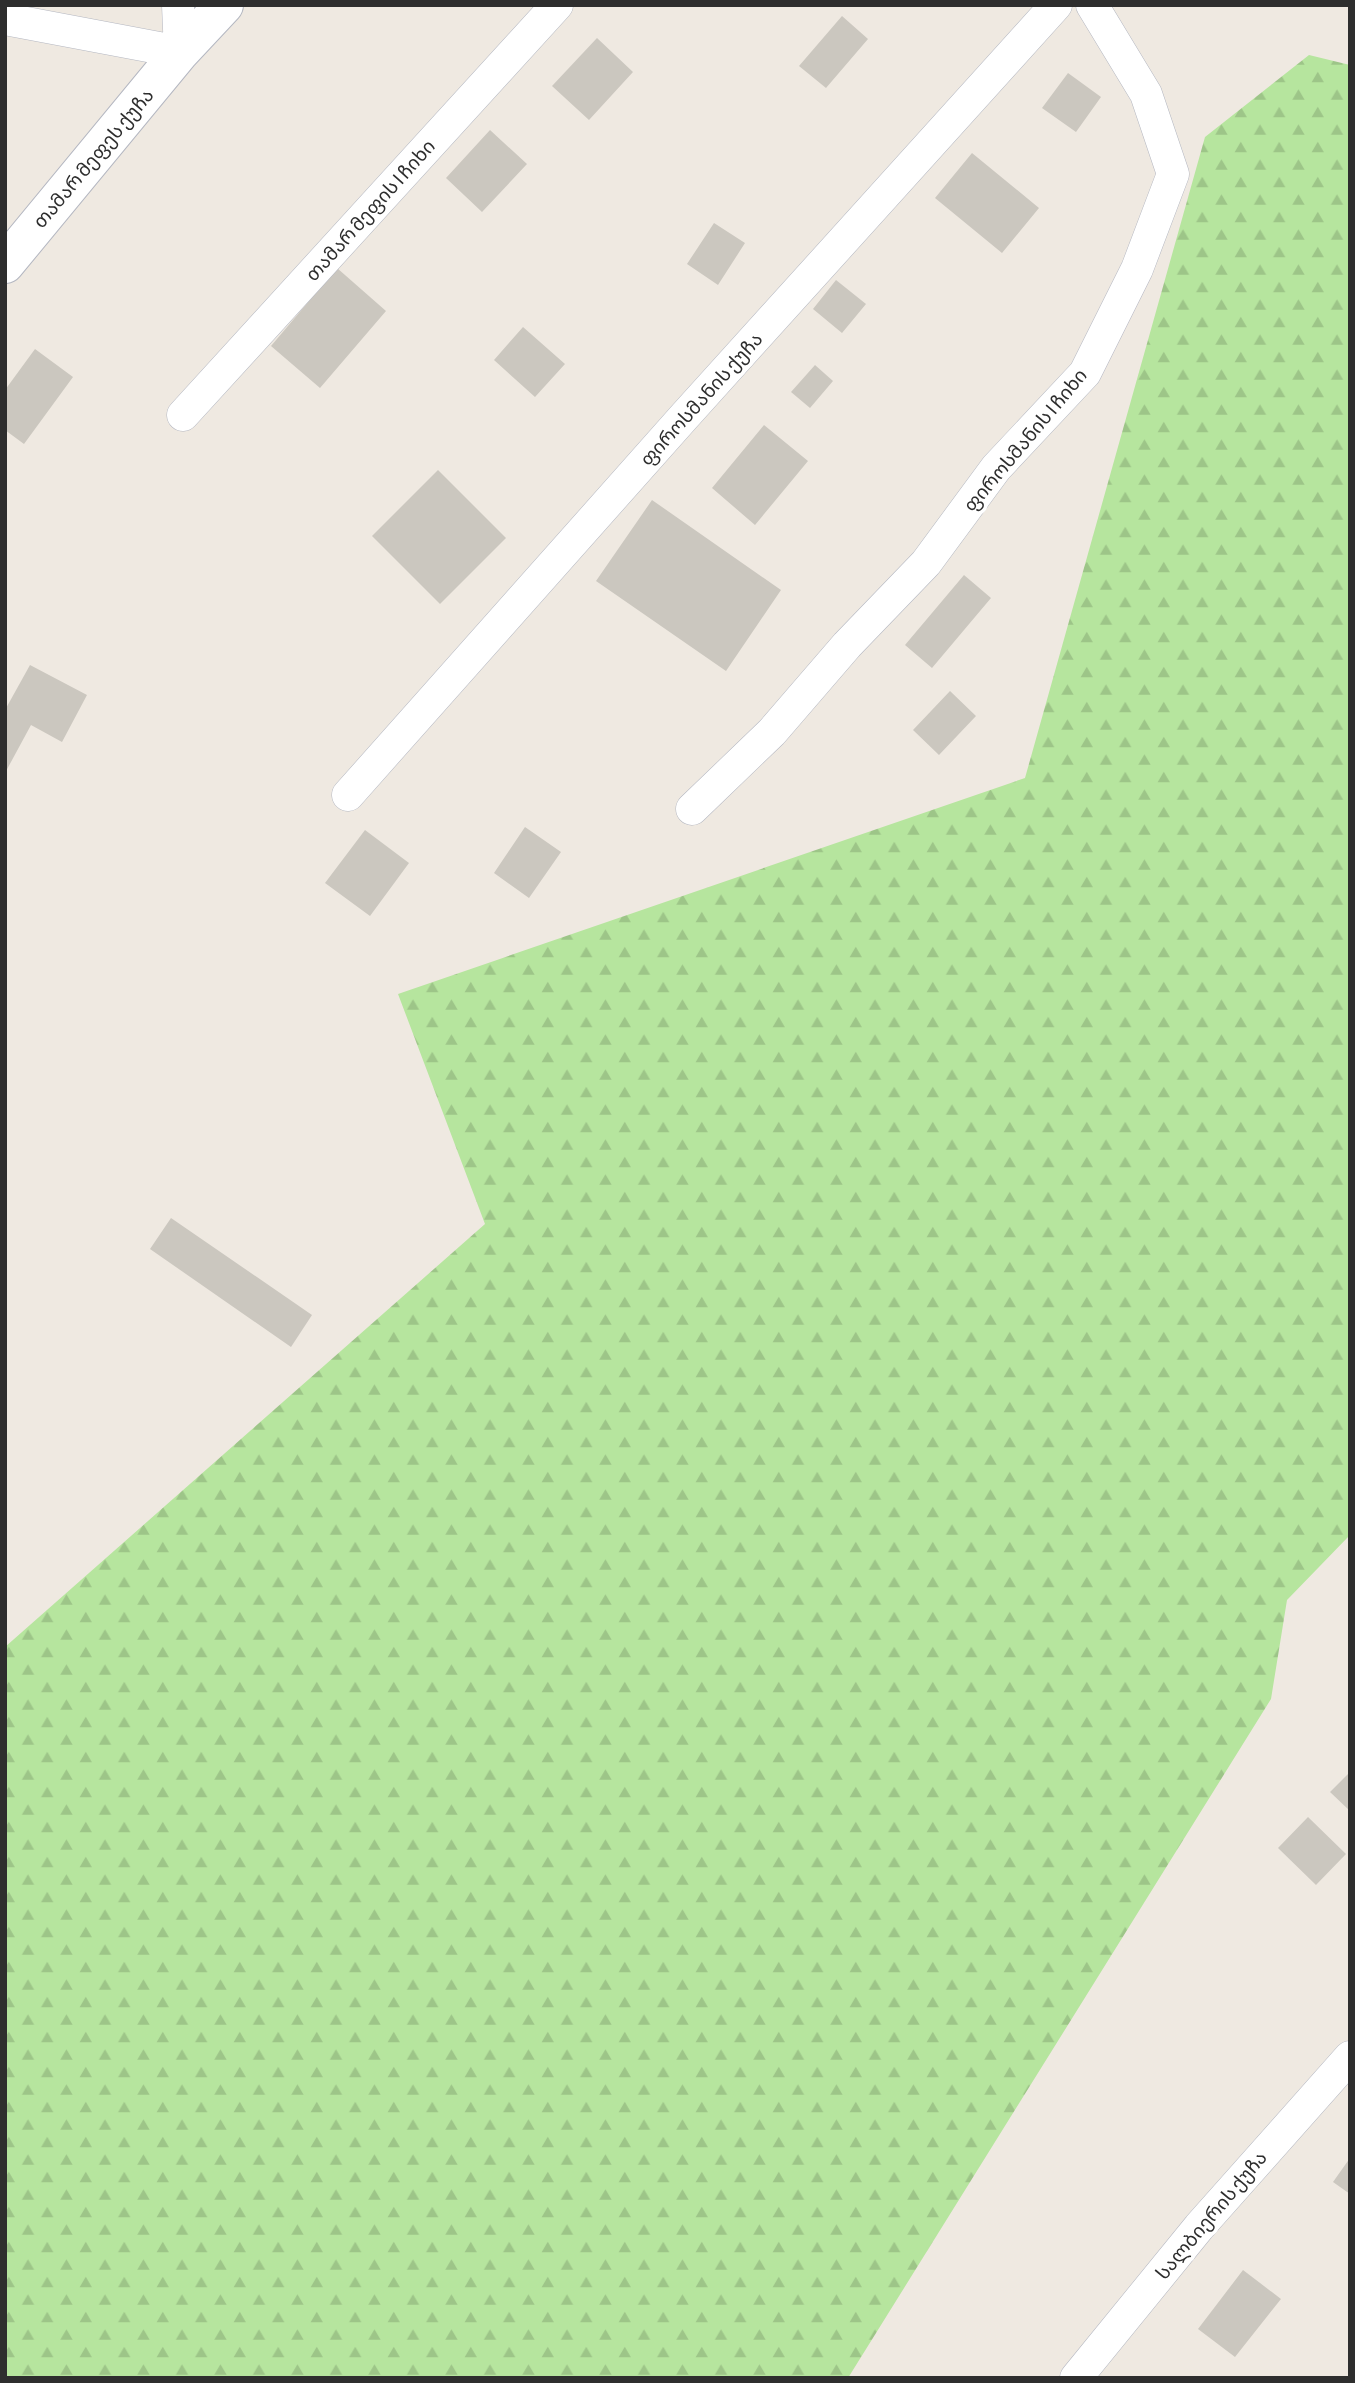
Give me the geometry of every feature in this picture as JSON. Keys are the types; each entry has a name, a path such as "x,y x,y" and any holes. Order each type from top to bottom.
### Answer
{"street":[{"path":"5,19 180,52 178,5"},
{"name":"თამარ მეფეს ქუჩა","path":"5,264 180,52 224,5"},
{"name":"თამარ მეფის I ჩიხი","path":"183,415 557,5"},
{"name":"ფიროსმანის ქუჩა","path":"348,795 682,419 1056,5"},
{"name":"ფიროსმანის I ჩიხი","path":"692,809 772,732 926,562 996,468 1085,373 1138,269 1172,174 1146,94 1092,5"},
{"name":"სალბიერის ქუჩა","path":"1076,2378 1199,2227 1350,2057"}],"green space":[{"path":"1309,55 1350,65 1350,1535 1287,1600 1271,1699 848,2378 5,2378 5,1647 485,1224 398,994 1025,778 1205,137"}],"building":[{"path":"842,16 868,39 826,88 799,66"},
{"path":"597,38 633,72 589,120 552,86"},
{"path":"1068,73 1101,97 1076,132 1042,108"},
{"path":"490,130 527,164 482,212 446,178"},
{"path":"972,153 1039,208 1002,253 935,198"},
{"path":"714,223 745,243 718,285 687,264"},
{"path":"337,268 386,311 320,388 271,346"},
{"path":"836,280 866,304 842,333 813,309"},
{"path":"523,327 565,364 535,397 494,360"},
{"path":"35,349 73,377 24,444 5,430 5,390"},
{"path":"815,365 833,381 810,408 791,392"},
{"path":"764,425 808,461 755,525 712,488"},
{"path":"438,470 506,538 440,604 372,536"},
{"path":"652,500 781,590 726,671 596,581"},
{"path":"964,575 991,598 932,668 905,645"},
{"path":"30,665 87,695 62,742 31,725 5,773 5,710"},
{"path":"950,691 976,716 939,755 913,730"},
{"path":"525,827 561,852 529,898 494,873"},
{"path":"365,830 409,863 370,916 325,883"},
{"path":"171,1218 312,1315 291,1347 150,1249"},
{"path":"1350,1772 1350,1811 1330,1792"},
{"path":"1308,1817 1346,1854 1316,1885 1278,1848"},
{"path":"1350,2158 1350,2194 1333,2182"},
{"path":"1243,2270 1281,2299 1235,2357 1198,2329"}]}
